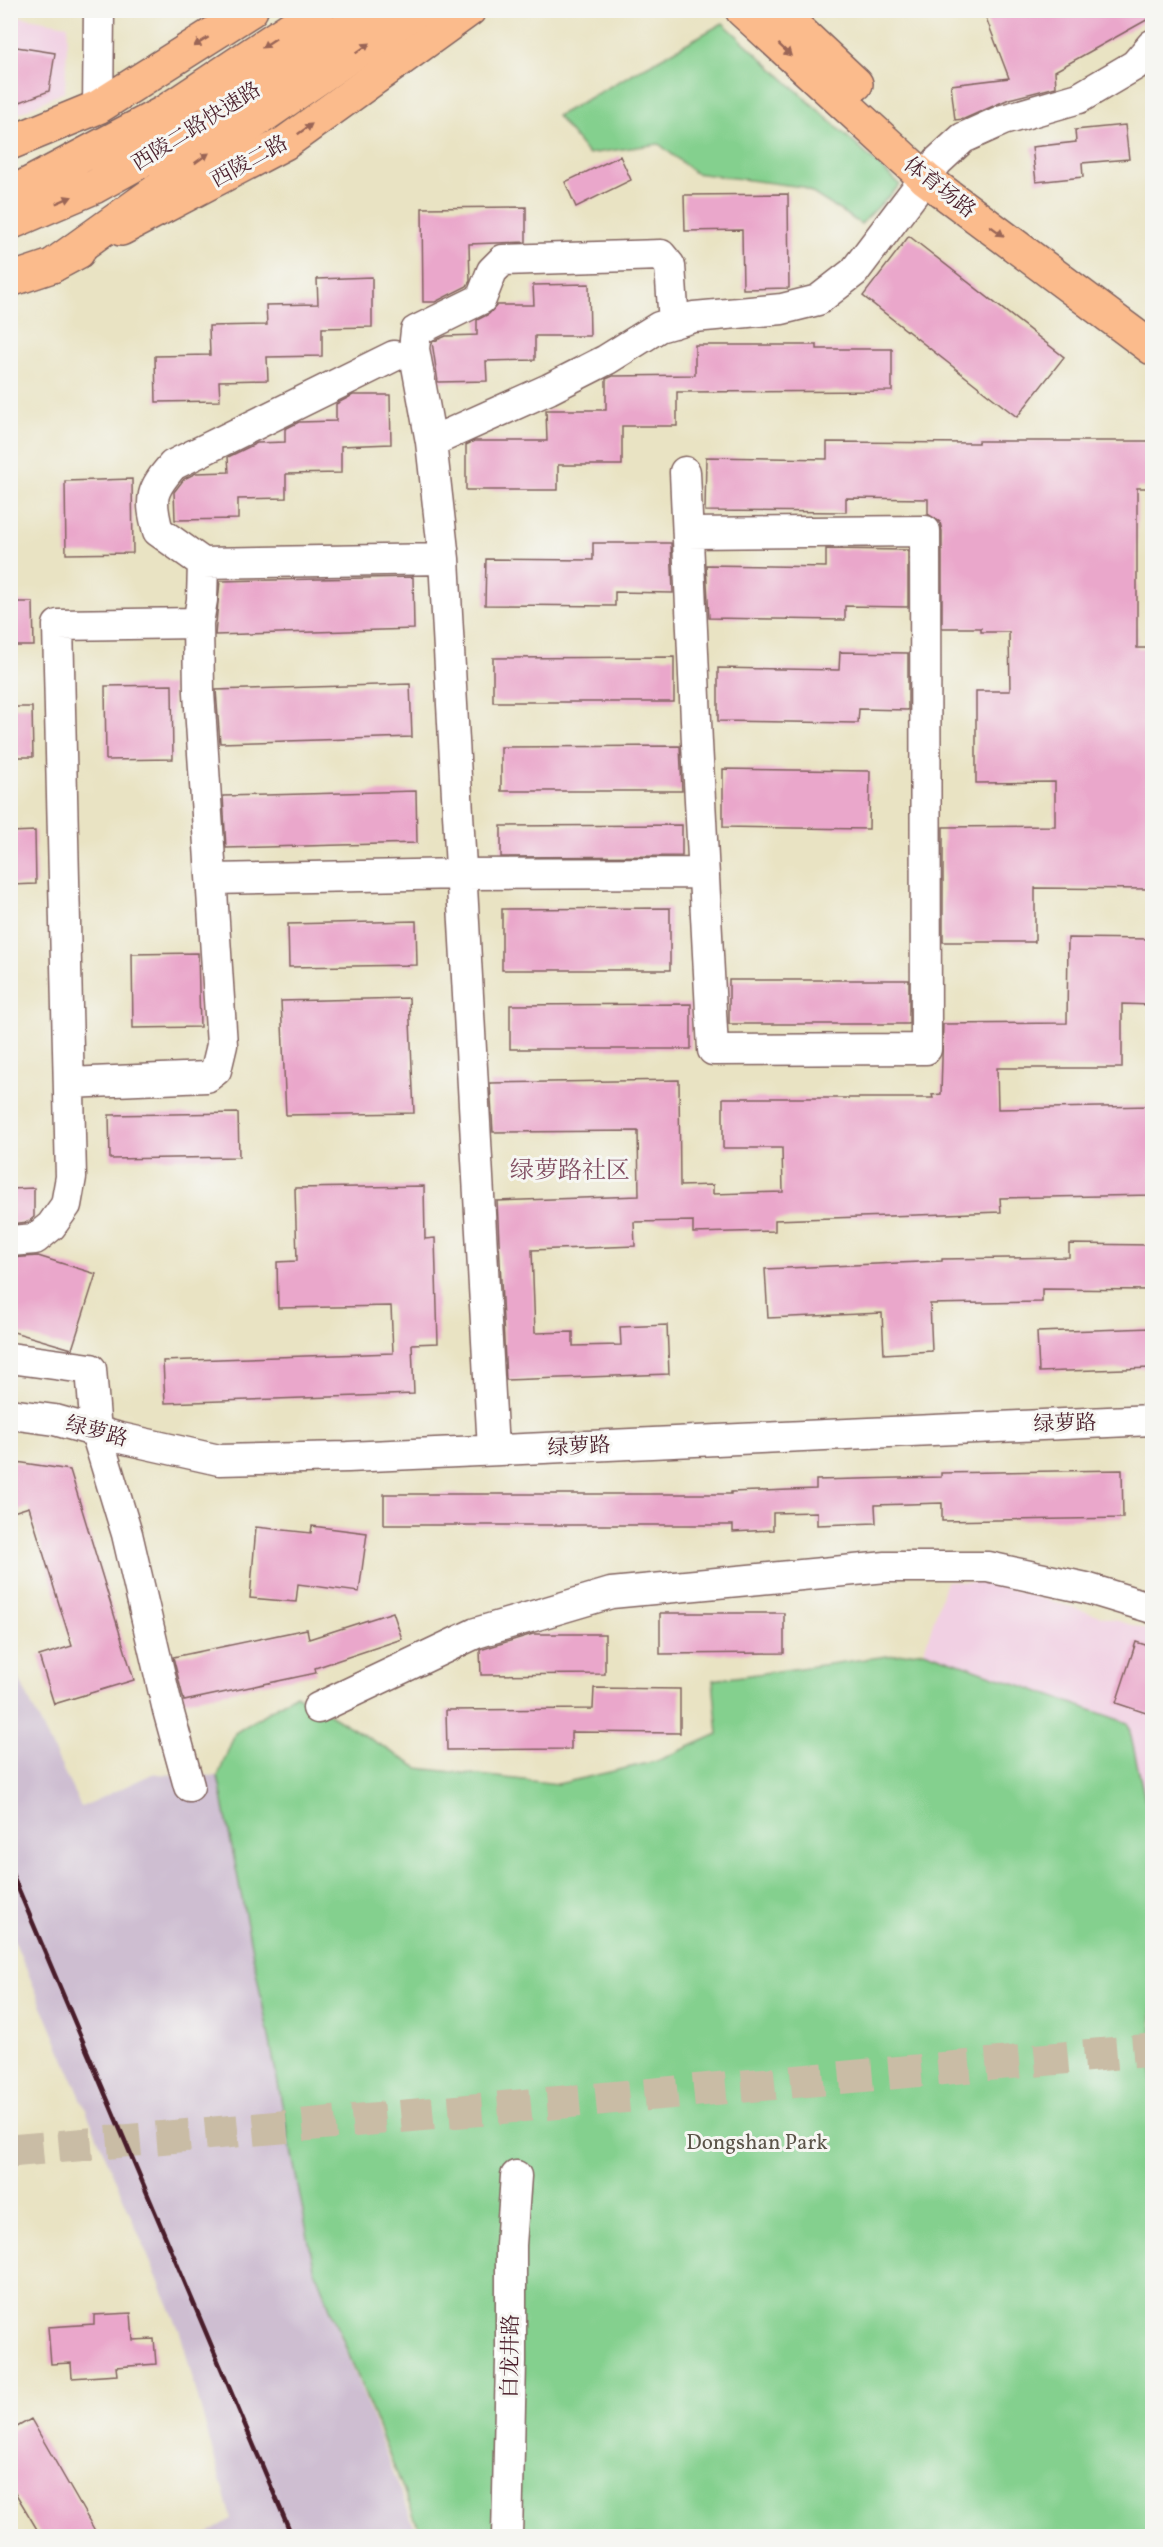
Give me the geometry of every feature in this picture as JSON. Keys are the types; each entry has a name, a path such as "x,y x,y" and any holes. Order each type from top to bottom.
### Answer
{"main road":[{"path":"10,143 98,107 251,10"},
{"name":"西陵二路快速路","path":"10,194 163,113 318,10"},
{"name":"西陵二路快速路","path":"10,223 94,187 201,128 372,10"},
{"path":"52,266 201,159 417,10"},
{"name":"西陵二路","path":"10,280 52,266 285,143 469,10"},
{"name":"体育场路","path":"742,10 932,170 1152,348"},
{"name":"体育场路","path":"777,10 932,170 1152,320"},
{"path":"10,177 163,113"}],"street":[{"path":"98,107 99,10"},
{"path":"431,442 549,389 606,360 659,327 694,317 782,309 819,300 854,272 932,170 963,138 1003,120 1079,98 1135,65 1152,45"},
{"path":"493,1450 444,559 431,442 414,349 416,331 481,299 492,271 503,260 661,255 670,266 674,323"},
{"path":"394,356 173,465 156,484 153,511 158,531 203,563 444,559"},
{"path":"685,472 713,1050 926,1049 925,531 688,533"},
{"path":"69,1083 207,1077 216,1070 222,1045 199,692 198,623 202,600 203,563"},
{"path":"10,1241 35,1239 51,1226 66,1205 71,1177 58,625 198,623"},
{"path":"212,879 463,874 703,873"},
{"path":"10,1358 91,1369 96,1432 127,1534 168,1710 189,1786"},
{"name":"绿萝路","path":"10,1414 55,1420 96,1432 219,1460 1152,1420"},
{"path":"318,1708 476,1633 611,1593 886,1567 988,1567 1086,1588 1152,1608"},
{"name":"白龙井路","path":"507,2536 511,2245 516,2176"}],"shaded area":[{"path":"10,15 68,25 65,91 11,117"},
{"path":"946,1581 990,1583 1152,1631 1152,1831 1127,1723 924,1651"},
{"path":"10,1660 81,1807 152,1774 218,1776 314,2268 418,2536 204,2536 231,2519 180,2332 11,1933"}],"green space":[{"path":"723,23 900,185 861,224 803,187 695,173 659,144 588,154 557,116"},
{"name":"Dongshan Park","path":"924,1651 1128,1723 1152,1831 1152,2536 422,2536 314,2268 218,1776 235,1733 296,1694 418,1768 558,1784 657,1761 718,1734 713,1680"}],"building":[{"path":"983,10 1152,10 1152,17 1055,71 1056,87 1009,99 964,119 955,120 951,85 1009,78"},
{"path":"10,46 55,53 49,91 10,106"},
{"path":"1125,125 1129,159 1082,163 1083,177 1036,182 1032,147 1076,142 1075,130"},
{"path":"620,156 631,180 576,207 565,182"},
{"path":"788,194 789,288 743,289 742,230 685,231 684,195"},
{"path":"526,207 526,242 469,244 470,281 467,286 435,302 423,302 422,208"},
{"path":"909,236 1064,357 1017,417 863,296"},
{"path":"372,277 372,327 322,328 322,356 267,357 268,380 219,381 220,401 156,402 155,356 210,355 209,326 267,325 266,305 318,304 317,279"},
{"path":"589,284 590,336 535,336 535,360 486,361 487,381 438,382 432,342 446,336 477,335 477,320 489,314 497,305 534,305 533,285"},
{"path":"695,345 817,345 817,349 892,349 892,391 677,392 677,426 622,426 622,465 558,465 558,490 466,490 466,445 474,441 547,441 546,410 606,410 606,379 613,376 695,375"},
{"path":"353,395 390,395 391,444 341,446 341,473 286,474 286,498 238,499 238,519 175,520 174,492 184,479 196,473 229,472 228,457 257,443 285,442 285,429 299,422 336,421 336,404"},
{"path":"978,441 1152,441 1152,488 1137,488 1137,648 1152,648 1152,889 1035,888 1035,942 943,942 943,827 1055,826 1055,782 976,783 976,691 1010,691 1009,632 981,632 981,628 942,628 942,531 940,522 928,514 928,499 846,498 846,512 705,511 706,457 827,459 827,442 978,443"},
{"path":"132,479 133,553 66,554 65,481"},
{"path":"593,543 671,543 673,593 615,592 615,606 485,605 486,559 593,560"},
{"path":"826,549 908,550 908,607 845,606 845,620 709,618 706,565 826,567"},
{"path":"413,577 414,629 215,635 220,581"},
{"path":"10,602 33,602 34,646 10,646"},
{"path":"840,652 908,653 908,710 859,709 858,723 718,721 718,668 839,670"},
{"path":"674,657 674,702 493,702 493,658"},
{"path":"410,684 412,737 220,743 216,690"},
{"path":"172,685 173,759 106,760 105,686"},
{"path":"10,707 32,707 33,757 10,757"},
{"path":"680,746 682,791 501,791 501,747"},
{"path":"723,769 870,771 869,829 723,827"},
{"path":"416,791 417,843 226,848 223,796"},
{"path":"682,825 682,856 501,857 501,826"},
{"path":"35,831 36,884 10,885 10,832"},
{"path":"670,908 670,970 502,970 502,909"},
{"path":"416,921 417,965 289,967 288,924"},
{"path":"1068,938 1152,939 1152,1005 1122,1004 1122,1068 997,1068 998,1109 1152,1106 1152,1195 1000,1198 1001,1212 775,1220 775,1231 693,1233 693,1221 634,1222 635,1246 532,1250 535,1333 573,1332 573,1346 621,1345 620,1327 667,1325 669,1374 506,1380 497,1201 639,1196 638,1131 493,1132 490,1083 679,1080 680,1186 713,1185 713,1194 783,1192 782,1148 723,1148 723,1098 933,1098 932,1095 941,1094 943,1024 1067,1023"},
{"path":"198,953 200,1027 133,1028 132,954"},
{"path":"729,980 909,980 909,1024 729,1024"},
{"path":"409,998 414,1113 286,1115 281,1001"},
{"path":"691,1004 691,1049 510,1049 510,1005"},
{"path":"238,1113 239,1157 110,1159 109,1115"},
{"path":"424,1186 425,1239 435,1238 438,1343 412,1344 414,1394 165,1403 163,1361 393,1353 391,1306 278,1308 277,1262 297,1261 295,1188"},
{"path":"34,1188 34,1217 28,1222 10,1224 10,1189"},
{"path":"1069,1244 1152,1245 1152,1290 1042,1289 1042,1302 930,1304 932,1351 884,1354 882,1313 768,1318 765,1269 942,1261 942,1259 1069,1257"},
{"path":"38,1256 96,1274 72,1349 10,1331 10,1258"},
{"path":"1152,1328 1152,1368 1039,1372 1037,1332"},
{"path":"10,1461 70,1470 134,1680 54,1704 39,1656 72,1646 29,1507 10,1513"},
{"path":"1122,1470 1123,1518 942,1521 942,1503 875,1505 876,1523 817,1525 817,1512 773,1513 773,1530 733,1532 733,1525 384,1525 384,1494 731,1494 731,1492 816,1489 816,1480 941,1477 941,1473"},
{"path":"312,1526 367,1533 359,1592 298,1584 296,1602 250,1598 256,1527 311,1533"},
{"path":"393,1612 402,1639 315,1668 316,1673 184,1701 173,1657 307,1629 309,1639"},
{"path":"660,1613 784,1613 784,1653 660,1654"},
{"path":"533,1634 605,1634 605,1674 481,1675 480,1650"},
{"path":"1136,1642 1152,1647 1152,1715 1116,1703"},
{"path":"594,1688 680,1689 680,1733 571,1732 571,1749 447,1750 446,1710 593,1709"},
{"path":"131,2313 133,2340 154,2339 156,2364 116,2367 117,2375 72,2378 71,2363 51,2364 48,2327 94,2324 94,2315"},
{"path":"31,2419 98,2536 41,2536 10,2484 10,2431"}],"tunnel":[{"path":"10,2151 1152,2050"}],"railway":[{"path":"10,1869 292,2536"}],"district":[{"name":"绿萝路社区","path":"570,1170"}]}
